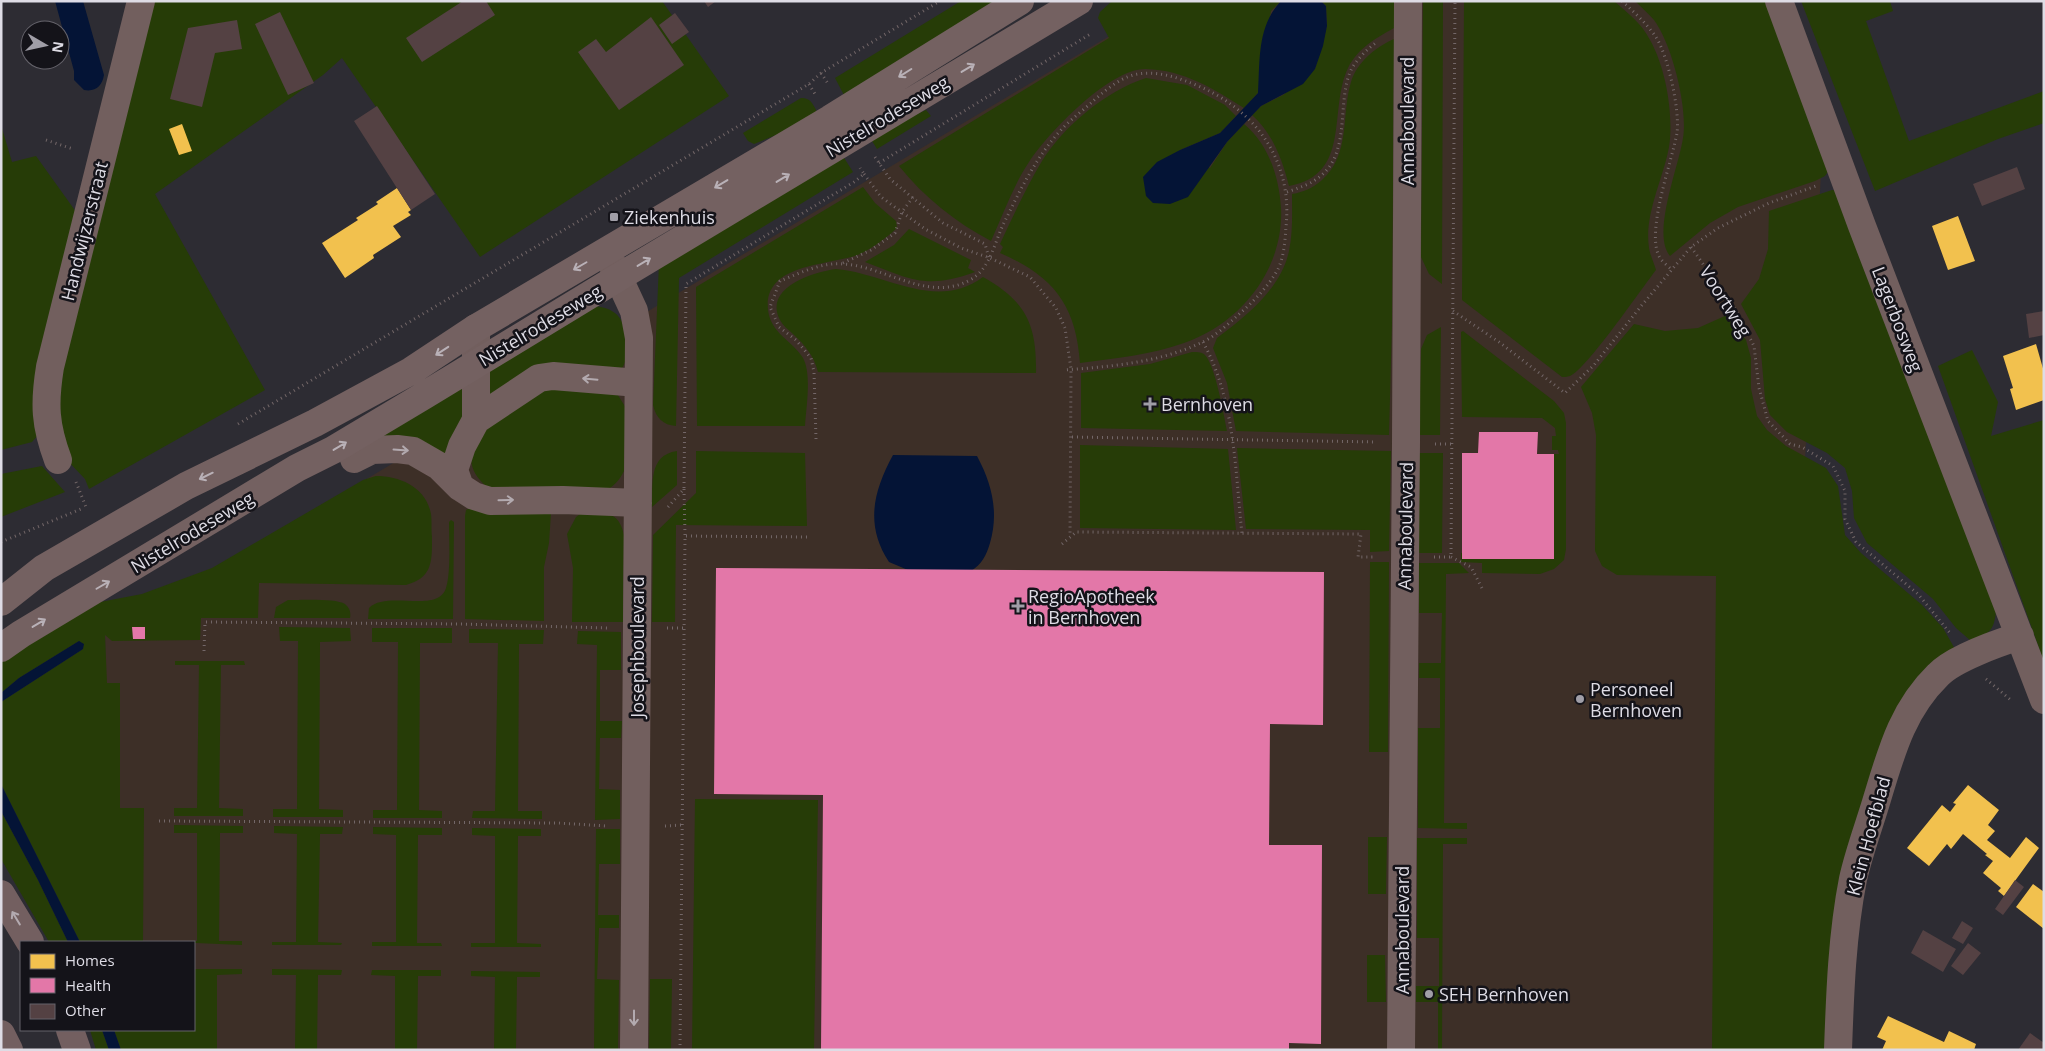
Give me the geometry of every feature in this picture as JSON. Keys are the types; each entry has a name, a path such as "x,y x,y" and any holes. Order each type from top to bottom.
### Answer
{"main road":[{"path":"1,894 29,941"},
{"path":"70,1031 78,1050"},
{"path":"1,1034 9,1050"}],"street":[{"name":"Handwijzerstraat","path":"58,460 48,433 45,397 50,367 141,1"},
{"name":"Nistelrodeseweg","path":"1,648 21,634 297,468 333,450 619,277 845,126 1020,1"},
{"name":"Nistelrodeseweg","path":"1,602 44,568 186,486 315,423 411,371 476,328 606,252 1079,1"},
{"name":"Lagerbosweg","path":"1780,1 1843,176 2020,636"},
{"name":"Annaboulevard","path":"1401,1050 1408,12"},
{"name":"Josephboulevard","path":"606,252 634,312 639,338 634,1050"},
{"path":"476,328 476,420"},
{"path":"460,487 454,470 462,446 476,420 539,378 553,376 638,384"},
{"path":"354,459 372,450 397,449 413,451 439,466 460,487 474,496 490,501 563,500 638,503"},
{"name":"Nistelrodeseweg","path":"1,580 44,568"},
{"path":"1970,656 2020,636 2044,700"},
{"name":"Klein Hoefblad","path":"1838,1050 1846,933 1853,879 1894,741 1908,713 1921,693 1939,673 1970,656"}],"path":[{"path":"235,426 809,84 822,73 940,1"},
{"path":"1451,557 1454,1"},
{"path":"1622,1 1639,16 1657,38 1675,94 1677,131 1655,238 1659,256 1672,270"},
{"path":"1287,192 1307,186 1327,171 1339,144 1346,90 1352,69 1368,49 1408,12"},
{"path":"879,163 1092,33"},
{"path":"822,73 864,174 881,197 925,228 961,248 990,258 1030,277 1056,308 1065,328 1071,369 1070,536"},
{"path":"816,438 814,372 811,358 796,340 779,326 770,307 780,281 824,266 842,264 870,269 919,285 938,287 971,280 990,258 1002,226 1044,152 1062,129 1105,91 1132,76 1168,74 1203,88 1224,100 1245,116 1265,136 1281,169 1287,192 1287,220 1284,247 1278,270 1250,305 1226,326 1202,342 1160,358 1063,370"},
{"path":"809,84 879,163 890,179 943,223 985,244 990,258"},
{"path":"685,440 686,284 864,174"},
{"path":"1691,247 1718,228 1761,207 1843,176"},
{"path":"842,264 871,250 895,233 902,212 913,197"},
{"name":"Voortweg","path":"1452,311 1498,342 1565,393 1594,365 1642,304 1691,247 1735,309 1754,346 1759,388 1768,421 1790,444 1802,447 1833,466 1845,491 1845,518 1856,542 1918,594 1970,656 1987,681 2016,703"},
{"path":"1202,342 1214,363 1228,410 1242,534"},
{"path":"1072,436 1451,444"},
{"path":"680,1050 684,489"},
{"path":"1,542 94,503"},
{"path":"1062,544 1076,532 1361,534 1358,557 1451,557 1472,567 1483,590"},
{"path":"685,536 808,537"},
{"path":"204,651 205,622 479,625 637,630 684,628"},
{"path":"159,821 548,823 635,827 682,825"}],"shaded area":[{"name":"Bernhoven","path":"1168,1 1753,1 1821,174 1772,1050 162,1050 195,1031 195,941 133,941 108,816 105,635"}],"green space":[{"path":"150,1 662,1 729,96 480,257 342,58 323,75 155,194 265,390 89,489 85,479 66,459 57,428 62,351"},
{"path":"961,1 1005,1 845,97 835,78"},
{"path":"1112,1 1281,1 1271,11 1258,93 1244,108 1198,82 1160,70 1146,69 1131,72 1115,79 1081,104 1038,150 1018,181 991,241 965,226 941,208 899,166 1109,38 1098,18 1100,12"},
{"path":"1321,1 1394,1 1394,28 1362,49 1348,68 1342,85 1335,139 1330,155 1322,169 1309,179 1289,186 1276,148 1266,130 1252,115 1261,106 1283,95 1315,69 1327,26 1326,6"},
{"path":"1423,1 1443,1 1442,284 1429,274 1421,257"},
{"path":"1614,1 1647,34 1656,51 1667,92 1670,121 1669,147 1652,210 1648,235 1650,251 1656,270 1614,328 1588,359 1570,376 1562,377 1462,300 1464,2"},
{"path":"1635,1 1767,1 1831,167 1825,176 1738,207 1710,223 1670,256 1665,246 1663,232 1668,199 1683,138 1684,125 1681,94 1667,44 1661,31 1654,20"},
{"path":"1801,1 1890,1 1893,11 1866,21 1909,141 2044,91 2044,123 1998,139 1875,191"},
{"path":"1394,39 1392,322 1389,435 1236,431 1227,383 1213,348 1217,338 1250,311 1278,278 1285,265 1289,251 1292,194 1304,191 1315,185 1331,170 1337,158 1344,134 1348,95 1354,75 1368,56"},
{"path":"1146,78 1187,85 1225,105 1236,116 1220,133 1180,150 1210,168 1227,142 1244,124 1253,132 1271,162 1278,185 1281,208 1280,230 1275,252 1267,272 1241,308 1205,334 1184,343 1159,350 1133,356 1080,363 1078,343 1073,325 1067,309 1058,295 1048,283 1034,272 1000,253 1003,247 1000,244 1036,171 1062,135 1087,111 1101,101"},
{"path":"801,98 810,101 818,114 798,126 754,144 748,141 743,133"},
{"path":"926,110 931,116 877,149 869,136"},
{"path":"1,125 12,162 36,156 79,216 40,433 32,442 1,450"},
{"path":"841,153 853,172 679,278 676,426 664,422 656,414 653,405 659,263"},
{"path":"863,187 875,203 896,221 897,228 879,243 860,254 801,268 787,274 776,283 769,294 768,310 773,325 803,358 806,365 808,391 805,426 697,426 696,287"},
{"path":"1832,190 1840,191 1996,611 1994,623 1990,631 1971,641 1956,628 1933,599 1867,543 1854,518 1852,491 1845,468 1827,453 1787,432 1770,415 1765,399 1760,340 1741,304 1759,279 1768,249 1769,211"},
{"path":"909,229 971,260 968,268 975,272 943,280 918,280 865,262 894,245"},
{"path":"836,269 929,291 947,291 965,287 983,277 1010,295 1026,316 1034,341 1036,373 818,372 808,351 780,320 777,309 778,299 784,291 804,278"},
{"path":"593,306 610,310 616,314 623,325 626,354 622,368 487,397 486,368"},
{"path":"1727,315 1746,340 1751,358 1751,389 1757,416 1767,430 1786,446 1826,468 1838,486 1845,535 1861,553 1922,605 1943,628 1955,649 1924,672 1900,703 1824,1050 1712,1050 1716,576 1617,575 1602,566 1595,551 1596,435 1592,413 1581,387 1634,324 1665,331 1698,328"},
{"path":"1441,327 1440,435 1419,435 1421,349 1427,335"},
{"path":"1463,331 1554,401 1564,413 1566,423 1566,549 1564,560 1554,569 1540,574 1482,573 1482,563 1461,562 1461,553 1547,554 1547,454 1559,454 1558,450 1552,450 1552,436 1556,436 1555,428 1542,418 1462,417 1461,332"},
{"path":"1972,350 1998,402 1991,436 2044,420 2044,662 1938,366"},
{"path":"1192,352 1204,354 1212,368 1227,431 1081,428 1081,373 1150,364"},
{"path":"468,379 472,404 452,456 365,440"},
{"path":"544,385 616,392 626,408 624,471 611,488 604,492 489,489 476,475 471,462 471,455 477,430"},
{"path":"1080,445 1228,449 1236,530 1080,528"},
{"path":"1237,448 1391,451 1389,551 1370,552 1370,530 1246,529"},
{"path":"677,451 677,485 652,507 654,472 657,465 661,458"},
{"path":"696,451 805,453 807,526 676,525 675,622 652,622 653,535 696,493"},
{"path":"1419,453 1443,453 1442,553 1419,553"},
{"path":"42,466 65,492 1,517 1,474"},
{"path":"376,476 394,478 411,485 424,497 431,514 431,561 426,573 415,582 406,585 259,583 258,618 201,618 200,640 112,641 105,635 107,683 120,683 120,808 144,808 143,941 80,941 1,784 1,702 83,649 79,641 19,678 1,693 1,659 95,603 142,594 212,568 363,480"},
{"path":"470,508 551,513 549,543 544,567 544,621 465,619 465,516 466,510"},
{"path":"583,512 610,514 622,527 624,535 623,622 572,622 573,568 567,534 576,517"},
{"path":"451,520 454,522 453,619 368,619 369,608 377,603 433,600 441,596 448,581 449,522"},
{"path":"1370,562 1389,562 1388,752 1369,752"},
{"path":"1419,563 1459,563 1469,573 1446,574 1444,823 1467,823 1467,829 1418,828 1418,728 1440,728 1440,678 1419,678 1419,663 1441,663 1442,613 1419,613"},
{"path":"288,600 340,602 348,607 350,618 274,618 276,607"},
{"path":"279,627 350,628 351,641 320,642 319,809 343,810 343,817 273,817 273,809 297,809 298,641 280,641"},
{"path":"372,628 452,628 452,643 420,643 419,810 442,811 442,818 373,818 373,810 397,810 398,642 372,642"},
{"path":"469,629 544,630 543,644 519,644 518,811 542,811 542,819 472,818 473,811 495,811 498,643 469,643"},
{"path":"578,631 621,632 621,670 600,670 600,721 622,721 621,738 600,738 599,789 620,790 620,819 595,820 597,645 577,644"},
{"path":"175,661 244,661 245,665 221,665 219,808 243,809 243,816 174,816 174,808 197,808 199,665 175,665"},
{"path":"695,799 818,800 814,1050 692,1050"},
{"path":"1,811 38,880 68,941 48,941 1,859"},
{"path":"174,825 243,826 243,833 220,833 219,941 242,941 242,945 195,943 197,941 197,833 174,833"},
{"path":"274,826 343,827 342,834 320,834 318,942 342,943 341,945 272,945 272,942 296,942 297,834 274,833"},
{"path":"373,827 442,828 442,835 418,835 417,943 441,943 442,946 372,946 372,942 396,942 396,835 373,834"},
{"path":"472,828 541,829 541,836 518,836 517,943 541,944 541,947 471,947 471,943 495,943 495,836 472,835"},
{"path":"596,829 620,829 620,864 599,864 598,915 619,915 619,928 599,928 597,979 619,980 618,1050 594,1050"},
{"path":"1368,837 1387,837 1386,894 1368,894"},
{"path":"1417,838 1467,838 1467,844 1443,844 1442,1050 1438,1050 1438,1002 1416,1002 1416,986 1439,986 1439,938 1417,938"},
{"path":"1367,955 1385,955 1386,1002 1367,1002"},
{"path":"195,969 242,969 242,974 217,975 217,1050 121,1050 114,1031 195,1031"},
{"path":"272,969 342,970 341,975 318,975 317,1050 295,1050 296,975 272,975"},
{"path":"372,970 441,970 441,976 418,976 417,1050 395,1050 395,976 371,975"},
{"path":"471,971 540,972 540,977 517,977 516,1050 494,1050 495,977 471,976"},
{"path":"650,979 672,979 671,1050 649,1050"},
{"path":"90,1031 102,1031 109,1050 96,1050"}],"water":[{"path":"55,1 83,1 104,75 102,82 95,89 84,90 74,80 70,56 70,20 60,20"},
{"path":"1281,1 1321,1 1326,6 1327,26 1323,46 1315,69 1303,84 1261,106 1227,142 1188,197 1170,204 1153,203 1146,196 1143,177 1157,162 1220,133 1258,93 1261,44 1264,32 1273,11"},
{"path":"893,455 977,456 990,488 994,520 993,532 987,552 981,562 971,571 908,570 889,562 881,548 877,535 874,522 874,508 881,482"},
{"path":"79,641 84,644 83,649 1,702 1,693 19,678"},
{"path":"1,784 80,941 68,941 38,880 1,811"},
{"path":"102,1031 114,1031 121,1050 109,1050"}],"building: Homes":[{"path":"182,124 192,151 179,155 169,129"},
{"path":"397,188 411,210 408,212 411,215 393,226 401,237 373,255 374,258 345,278 322,243 358,220 356,218 378,204 376,202"},
{"path":"1958,216 1975,261 1948,270 1932,226"},
{"path":"2036,344 2044,372 2044,400 2016,410 2010,389 2013,388 2003,356"},
{"path":"1968,785 1999,810 1988,825 1995,831 1987,840 2010,858 2026,837 2039,848 2004,896 1998,891 2001,888 1983,873 1993,861 1963,834 1951,849 1947,844 1929,866 1907,848 1942,805 1950,812 1956,804 1953,803"},
{"path":"2033,884 2044,892 2044,929 2016,907"},
{"path":"1888,1016 1944,1042 1949,1031 1976,1044 1974,1050 1882,1050 1886,1041 1877,1037"}],"building: Health":[{"path":"1479,432 1538,432 1537,454 1554,454 1554,559 1462,559 1462,453 1478,453"},
{"path":"716,568 1324,572 1323,725 1270,724 1269,845 1322,845 1321,1044 1289,1043 1289,1050 821,1050 823,795 714,794"},
{"path":"132,627 145,627 145,639 133,639"}],"building: Other":[{"path":"463,1 486,1 495,15 422,62 406,38"},
{"path":"704,1 716,1 708,7"},
{"path":"280,12 314,83 288,95 255,24"},
{"path":"675,13 689,32 672,44 659,25"},
{"path":"651,17 684,65 619,110 578,52 596,39 606,52"},
{"path":"237,20 242,49 215,53 202,107 170,99 188,28"},
{"path":"377,106 435,194 411,210 354,121"},
{"path":"2017,167 2025,189 1982,206 1973,184"},
{"path":"2044,311 2044,335 2029,338 2026,314"},
{"path":"2015,880 2024,887 2003,915 1995,909"},
{"path":"1962,921 1973,928 1963,944 1952,938"},
{"path":"1923,930 1956,949 1943,972 1911,953"},
{"path":"1968,943 1981,953 1963,975 1951,966"},
{"path":"2030,1033 2044,1043 2043,1050 2018,1050"}],"place":[{"name":"Ziekenhuis","path":"614,217"},
{"name":"Bernhoven","path":"1150,404"},
{"name":"RegioApotheek in Bernhoven","path":"1018,606"},
{"name":"Personeel Bernhoven","path":"1580,699"},
{"name":"SEH Bernhoven","path":"1429,994"}]}
